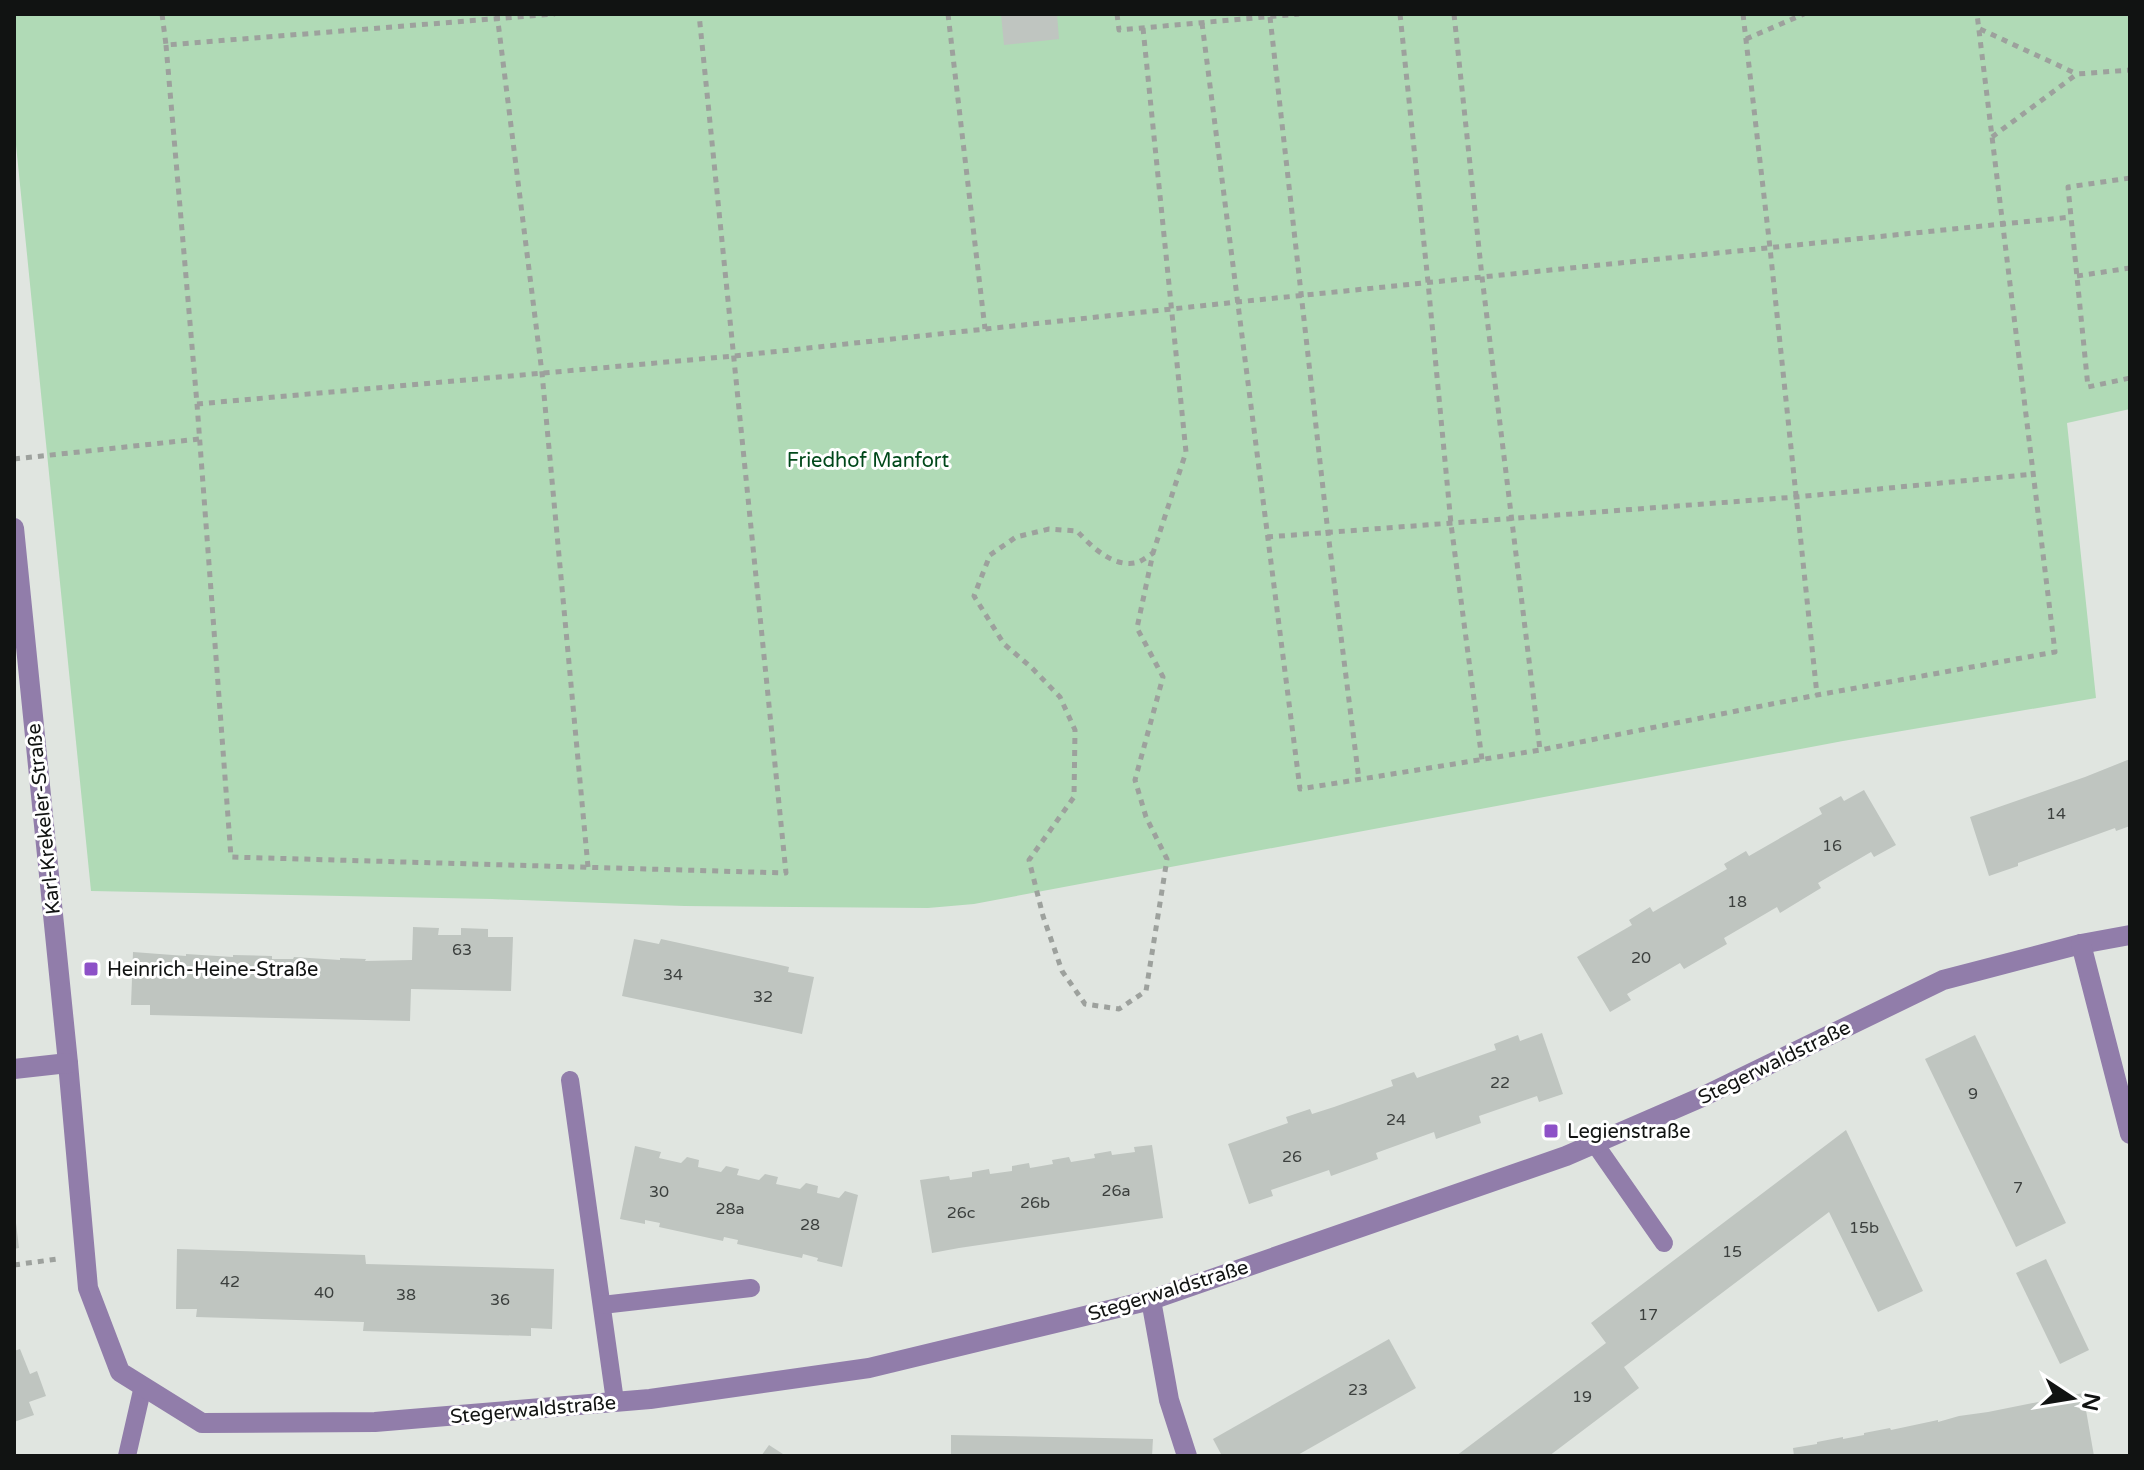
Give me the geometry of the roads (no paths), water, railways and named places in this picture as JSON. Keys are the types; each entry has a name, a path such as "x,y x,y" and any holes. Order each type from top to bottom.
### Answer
{"street":[{"name":"Karl-Krekeler-Straße","path":"14,528 88,1288 120,1372"},
{"path":"14,739 35,736"},
{"name":"Stegerwaldstraße","path":"120,1372 202,1423 375,1422 650,1399 869,1368 1151,1300 1566,1156 1702,1097 1943,980 2081,944 2130,935"},
{"path":"2081,944 2130,1134"},
{"path":"14,1069 68,1063"},
{"path":"1151,1300 1169,1400 1187,1456"}],"lane":[{"path":"570,1080 615,1401"},
{"path":"1595,1144 1664,1243"},
{"path":"602,1305 751,1288"},
{"path":"127,1456 143,1386"}],"place":[{"name":"Heinrich-Heine-Straße","path":"91,969"},
{"name":"Legienstraße","path":"1551,1131"}],"park label":[{"name":"Friedhof Manfort","path":"868,460"}]}
